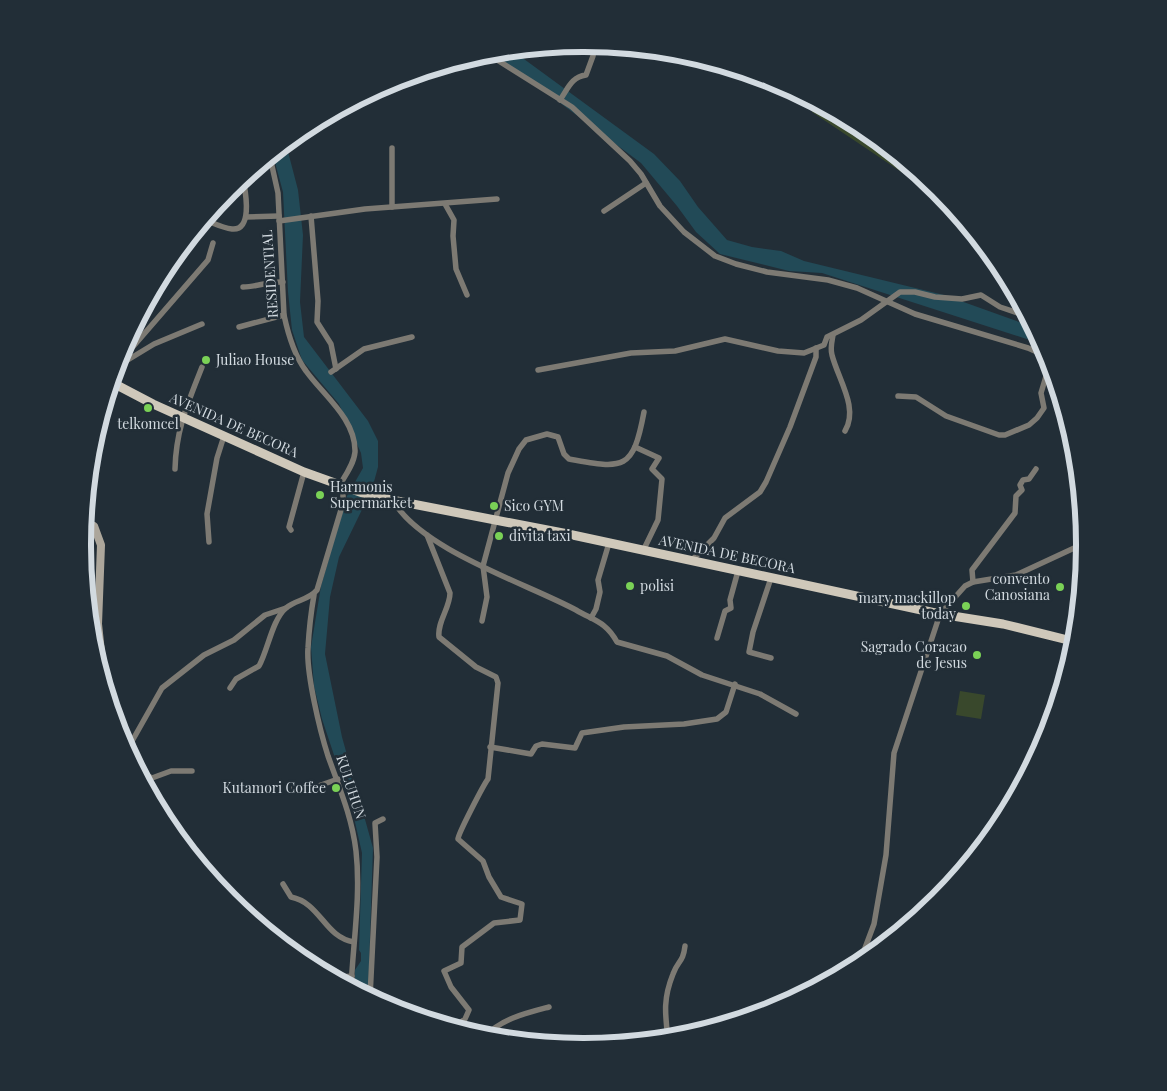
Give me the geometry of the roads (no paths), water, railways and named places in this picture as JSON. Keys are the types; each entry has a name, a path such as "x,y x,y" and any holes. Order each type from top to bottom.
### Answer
{"main road":[{"name":"AVENIDA DE BECORA","path":"117,386 152,404 304,472 343,488 371,496 609,543 940,614 1002,624 1067,640"}],"street":[{"path":"560,100 572,80 577,76 586,75 593,53"},
{"path":"498,60 572,108 630,161 660,206 684,232 715,256 767,272 828,280 857,288 888,301 897,308 1037,351"},
{"path":"392,148 392,207"},
{"name":"RESIDENTIAL","path":"271,164 281,219 284,315 294,350 302,364 334,402 353,438 354,456 343,488 343,503 314,595"},
{"path":"604,211 646,183"},
{"path":"211,222 233,229 240,226 246,217 245,188"},
{"path":"246,217 281,219 392,207 497,200"},
{"path":"445,204 454,220 453,236 456,269 467,295"},
{"path":"308,216 318,301 318,322 333,349 333,370 364,349 412,337"},
{"path":"132,348 208,260 213,243"},
{"path":"242,286 256,286 268,281 283,282"},
{"path":"538,370 631,353 675,351 725,340 778,351 804,353 824,345 827,336 833,335 861,320 900,292 962,298 980,295 1000,307 1018,313"},
{"path":"239,327 284,315"},
{"path":"127,360 154,344 202,324"},
{"path":"833,335 831,353 850,407 850,422 845,431"},
{"path":"691,561 714,538 725,518 760,492 766,482 790,427 816,357 816,348"},
{"path":"175,469 176,442 182,416 202,367"},
{"path":"898,396 916,397 946,416 1005,434 1029,425 1037,418 1044,408 1041,393 1046,376"},
{"path":"482,621 487,597 483,566 508,472 519,449 526,440 547,434 558,437 564,454 570,459 603,465 618,465 628,460 634,447 644,412"},
{"path":"209,542 207,514 217,458 224,436"},
{"path":"634,447 659,458 652,469 662,479 658,520 643,551"},
{"path":"973,582 972,570 1015,513 1016,496 1022,490 1020,484 1023,480 1029,479 1036,469"},
{"path":"291,530 289,527 292,510 304,472"},
{"path":"393,500 401,512 428,535 483,566 546,594 610,628 617,642 667,656 702,675 735,684 760,694 796,714"},
{"path":"92,525 94,526 101,545 98,624 100,641"},
{"path":"428,535 450,593 448,607 439,629 440,637 476,667 496,676 498,680 488,779 482,786 479,797 457,837 460,842 483,860 489,877 502,898 522,904 520,920 494,923 462,947 461,963 444,971 451,987 469,1010 465,1019 460,1023"},
{"path":"591,618 596,609 600,592 598,580 609,543"},
{"path":"865,950 874,924 886,856 894,753 940,614 965,586 973,582 1016,575 1076,547"},
{"path":"717,638 725,611 731,608 730,600 738,571"},
{"path":"771,578 753,632 750,652 771,658"},
{"path":"131,741 162,688 204,655 234,640 265,615 314,595"},
{"name":"KULUHUN","path":"314,595 308,650 311,684 328,755 338,779 356,851 357,899 352,981"},
{"path":"230,688 236,679 259,666 270,637 286,608"},
{"path":"490,747 531,754 536,746 542,744 575,748 582,733 684,724 717,719 726,712 735,684"},
{"path":"148,776 152,778 171,771 192,771"},
{"path":"294,788 304,787 307,790 338,779"},
{"path":"370,990 377,857 374,823 383,819"},
{"path":"283,884 291,897 302,899 313,907 331,930 346,940 354,942"},
{"path":"667,1031 664,1007 674,970 683,960 685,946"},
{"path":"345,977 352,976"},
{"path":"491,1030 506,1020 548,1007"}],"water":[{"path":"521,57 654,154 680,181 698,207 727,240 752,247 781,251 804,261 944,295 1024,324 1032,341 822,273 789,271 720,254 696,232 641,163 502,60"},
{"path":"288,151 298,190 303,235 300,302 304,337 368,421 378,441 378,467 372,489 339,557 330,597 325,654 342,737 373,848 368,989 355,982 355,970 361,961 359,950 362,853 352,809 322,719 314,686 311,647 321,586 347,496 363,468 361,453 339,404 302,360 292,330 288,292 283,192 275,161"}],"place":[{"name":"Juliao House","path":"206,360"},
{"name":"telkomcel","path":"148,408"},
{"name":"Harmonis Supermarket","path":"320,495"},
{"name":"Sico GYM","path":"494,506"},
{"name":"divita taxi","path":"499,536"},
{"name":"polisi","path":"630,586"},
{"name":"convento Canosiana","path":"1060,587"},
{"name":"mary mackillop today","path":"966,606"},
{"name":"Sagrado Coracao de Jesus","path":"977,655"},
{"name":"Kutamori Coffee","path":"336,788"}]}
